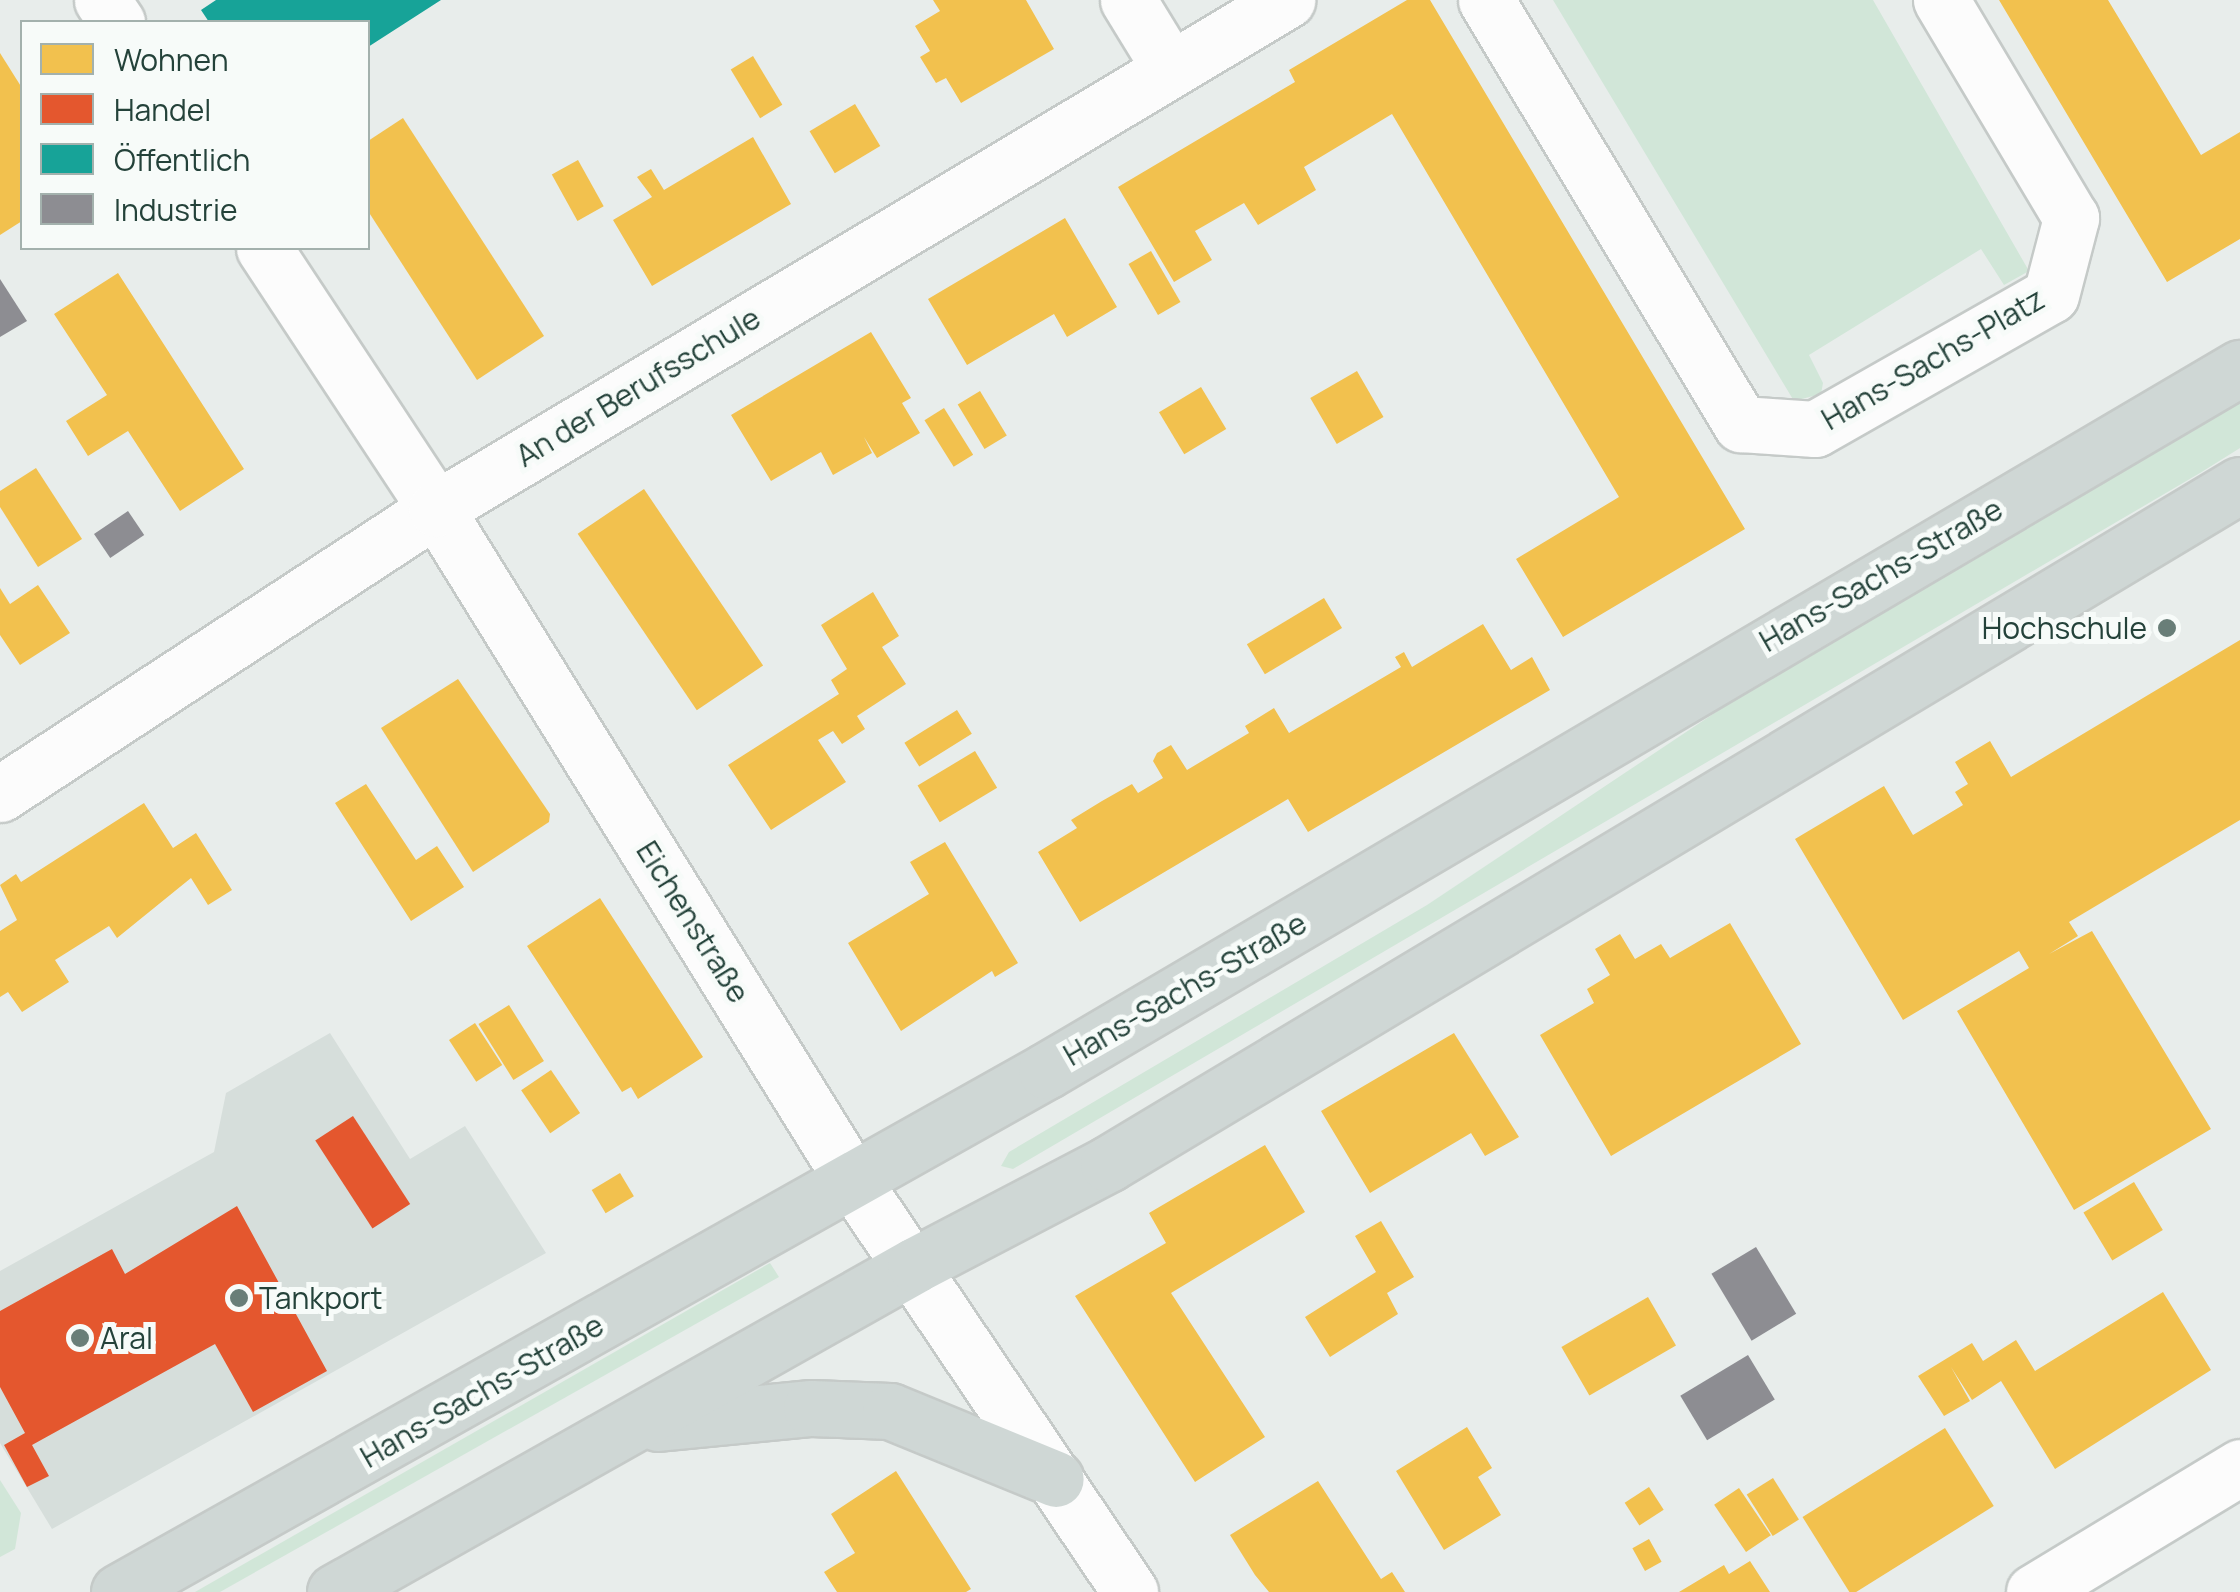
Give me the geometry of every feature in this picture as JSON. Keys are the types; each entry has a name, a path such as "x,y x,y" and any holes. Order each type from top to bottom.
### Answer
{"main road":[{"name":"Hans-Sachs-Straße","path":"119,1592 1046,1071 2240,368"},
{"path":"335,1592 640,1425 914,1265 1108,1164 2240,485"},
{"path":"640,1425 810,1408 890,1411 1056,1479"}],"street":[{"path":"1128,0 1168,67"},
{"name":"An der Berufsschule","path":"0,794 436,509 1168,67 1287,0"},
{"name":"Hans-Sachs-Platz","path":"1486,0 1741,424 1815,429 2051,295 2070,218 1940,0"},
{"name":"Eichenstraße","path":"265,250 436,509 851,1178 914,1265 1130,1592"},
{"path":"2034,1592 2240,1466"}],"shaded area":[{"path":"330,1033 410,1159 465,1126 546,1253 52,1529 0,1443 0,1271 214,1152 226,1093"}],"green space":[{"path":"1553,0 1873,0 2029,271 2004,285 1981,249 1809,355 1823,383 1821,394 1794,401"},
{"path":"2240,396 2240,448 2200,473 1013,1169 1001,1166 1009,1152 1427,905 1770,676"},
{"path":"770,1263 779,1277 220,1592 195,1592"},
{"path":"0,1480 21,1513 15,1549 0,1557"}],"building: Wohnen":[{"path":"933,0 1026,0 1054,49 961,103 946,78 936,83 920,57 930,51 915,26 940,11"},
{"path":"1407,0 1430,0 1745,529 1563,637 1516,559 1619,497 1392,114 1304,167 1316,190 1258,225 1244,203 1195,231 1212,260 1174,282 1118,187 1295,82 1289,70"},
{"path":"1999,0 2108,0 2201,155 2240,132 2240,239 2167,282"},
{"path":"0,53 20,85 20,222 0,235"},
{"path":"753,56 782,105 760,118 731,69"},
{"path":"855,104 880,146 835,173 810,131"},
{"path":"403,118 544,336 477,380 370,214 370,140"},
{"path":"753,137 791,204 652,286 613,220 652,197 637,177 651,169 664,190"},
{"path":"578,160 604,206 577,221 552,175"},
{"path":"1065,218 1117,307 1067,337 1054,314 967,365 928,299"},
{"path":"1151,251 1180,302 1158,315 1128,264"},
{"path":"118,273 244,469 180,511 128,431 88,456 66,421 107,395 54,314"},
{"path":"871,332 911,398 902,403 920,433 877,458 864,437 872,453 833,475 821,452 771,481 731,415"},
{"path":"1357,371 1384,417 1337,444 1310,398"},
{"path":"1201,387 1226,429 1184,454 1159,412"},
{"path":"980,391 1007,436 984,449 958,404"},
{"path":"944,408 973,455 954,467 924,420"},
{"path":"36,468 82,539 38,567 0,507 0,491"},
{"path":"644,489 763,666 697,710 578,534"},
{"path":"38,585 70,633 20,665 0,635 0,588 10,604"},
{"path":"873,592 899,636 882,647 906,684 857,716 865,729 842,744 833,731 818,740 846,782 771,830 728,765 839,694 831,680 847,669 821,625"},
{"path":"1324,598 1342,628 1265,674 1247,644"},
{"path":"1483,624 1511,670 1532,657 1550,690 1308,832 1288,799 1080,922 1038,852 1077,828 1071,820 1102,801 1132,784 1138,793 1163,778 1153,761 1157,753 1171,745 1187,770 1249,733 1245,726 1274,708 1289,733 1401,667 1395,657 1404,652 1412,667"},
{"path":"2240,640 2240,820 2069,922 2078,936 2049,954 2092,931 2211,1129 2074,1210 1957,1011 2029,968 2019,951 1903,1020 1795,839 1884,786 1913,835 1963,805 1955,792 1968,784 1955,762 1990,741 2011,777"},
{"path":"458,679 550,814 549,822 473,872 381,728"},
{"path":"957,710 972,734 919,767 904,743"},
{"path":"975,751 997,788 940,822 918,786"},
{"path":"366,784 416,860 437,846 464,887 411,921 335,803"},
{"path":"144,803 173,848 196,833 232,890 208,905 191,878 117,938 109,926 55,960 69,982 22,1012 8,992 0,997 0,931 17,920 0,885 16,874 21,882"},
{"path":"945,842 1018,963 995,977 992,971 901,1031 848,943 929,894 910,862"},
{"path":"600,898 703,1057 638,1099 631,1087 622,1092 527,946"},
{"path":"1730,923 1801,1044 1611,1156 1540,1035 1594,1003 1587,989 1610,975 1595,949 1620,934 1635,959 1661,944 1670,958"},
{"path":"509,1005 544,1061 513,1080 478,1024"},
{"path":"475,1023 502,1065 476,1082 449,1040"},
{"path":"1454,1033 1519,1137 1485,1156 1471,1133 1370,1193 1321,1111"},
{"path":"551,1070 580,1113 550,1133 521,1090"},
{"path":"1265,1145 1305,1212 1171,1293 1265,1437 1195,1482 1075,1296 1166,1243 1149,1213"},
{"path":"620,1173 634,1196 606,1213 592,1190"},
{"path":"2134,1182 2163,1230 2112,1260 2083,1212"},
{"path":"1381,1221 1414,1277 1387,1293 1398,1314 1330,1357 1305,1317 1376,1272 1355,1236"},
{"path":"2163,1292 2211,1370 2055,1469 2001,1381 1972,1400 1951,1367 1970,1401 1944,1416 1918,1376 1972,1343 1983,1361 2016,1340 2035,1371"},
{"path":"1648,1297 1676,1345 1589,1395 1561,1347"},
{"path":"1467,1427 1492,1468 1478,1477 1501,1515 1444,1550 1396,1471"},
{"path":"1945,1428 1994,1506 1856,1592 1849,1592 1803,1517"},
{"path":"896,1471 971,1589 837,1592 824,1572 855,1553 831,1514"},
{"path":"1773,1478 1799,1520 1773,1536 1747,1494"},
{"path":"1318,1481 1381,1579 1392,1572 1405,1592 1269,1592 1255,1575 1230,1535"},
{"path":"1649,1487 1664,1510 1639,1525 1625,1503"},
{"path":"1739,1488 1771,1535 1746,1552 1714,1505"},
{"path":"1649,1539 1662,1562 1645,1571 1632,1548"},
{"path":"1750,1561 1770,1592 1679,1592 1724,1565 1729,1574"}],"building: Handel":[{"path":"353,1116 410,1204 372,1229 315,1141"},
{"path":"237,1206 327,1371 253,1412 215,1344 32,1445 49,1476 27,1487 4,1445 25,1433 0,1387 0,1311 112,1249 125,1274"}],"building: Öffentlich":[{"path":"216,0 441,0 370,46 370,20 208,20 201,10"}],"building: Industrie":[{"path":"0,279 27,321 0,337"},
{"path":"128,511 144,535 110,558 94,534"},
{"path":"1756,1247 1796,1314 1752,1341 1711,1274"},
{"path":"1748,1355 1775,1400 1707,1440 1680,1396"}],"place":[{"name":"Hochschule","path":"2167,628"},
{"name":"Tankport","path":"239,1298"},
{"name":"Aral","path":"80,1338"}]}
